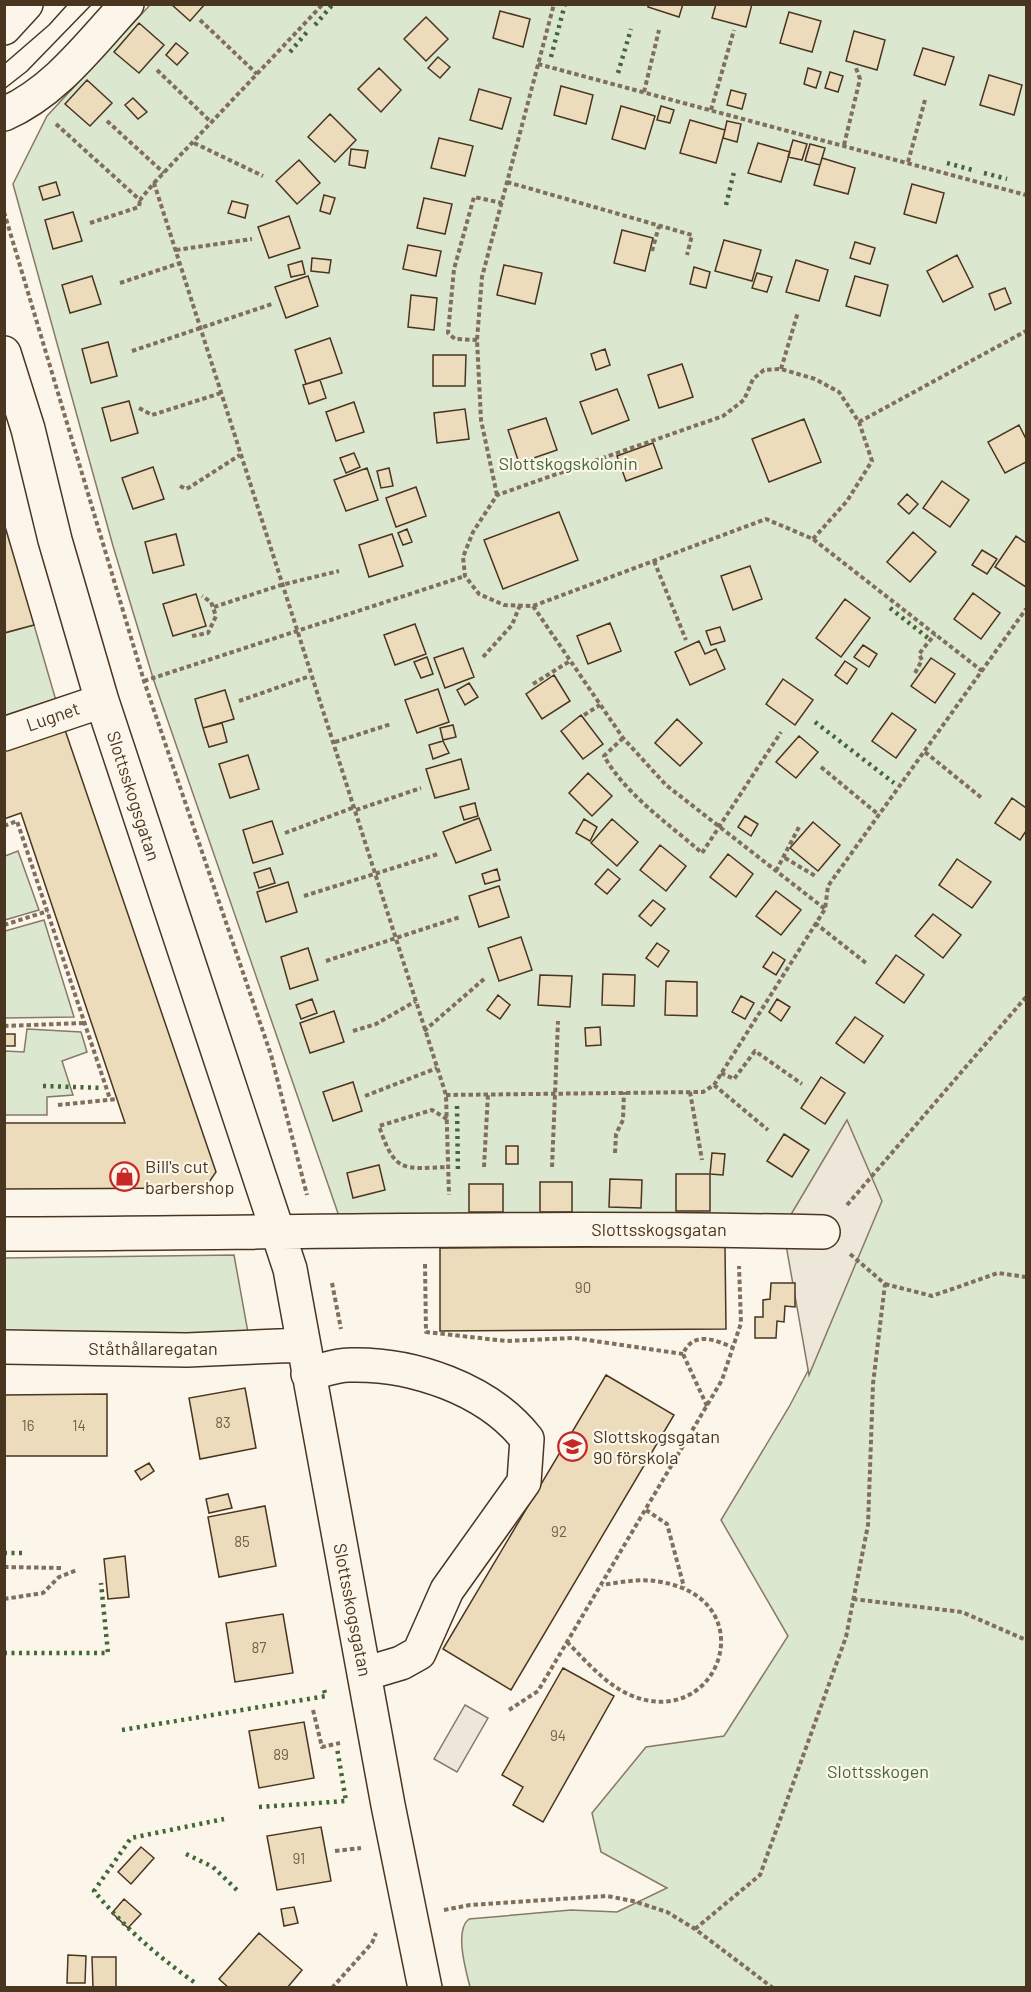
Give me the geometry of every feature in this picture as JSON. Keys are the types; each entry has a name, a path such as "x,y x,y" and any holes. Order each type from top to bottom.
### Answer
{"street":[{"path":"4,28 26,4"},
{"path":"4,114 27,104 64,72 127,4"},
{"name":"Slottsskogsgatan","path":"4,353 28,429 55,540 102,701 290,1269 409,1916 419,1986"},
{"name":"Lugnet","path":"4,734 102,701"},
{"name":"Slottsskogsgatan","path":"279,1233 425,1229 823,1232"},
{"path":"4,1234 279,1233"},
{"name":"Ståthållaregatan","path":"4,1347 187,1350 305,1360 421,1374 449,1384 486,1402 512,1420 527,1439 524,1482 447,1590 419,1653 401,1663 363,1674"}],"path":[{"path":"90,223 139,207 140,200 154,183 323,4"},
{"path":"497,495 481,420 477,340 482,277 554,4"},
{"path":"200,20 257,74"},
{"path":"644,92 660,30"},
{"path":"711,110 734,30"},
{"path":"538,64 1026,195"},
{"path":"844,145 860,79 856,68"},
{"path":"157,70 211,122"},
{"path":"908,162 925,100"},
{"path":"47,116 140,200"},
{"path":"107,121 164,173"},
{"path":"194,143 263,177"},
{"path":"507,182 692,235 687,255"},
{"path":"154,183 310,676 335,741 424,1031 446,1095 449,1197"},
{"path":"477,340 454,339 448,333 454,269 474,197 502,203"},
{"path":"652,251 660,225"},
{"path":"176,250 252,239"},
{"path":"120,283 180,263"},
{"path":"132,351 272,304"},
{"path":"781,369 798,312"},
{"path":"859,422 1026,331"},
{"path":"813,539 846,501 872,461 859,422 839,392 815,379 781,369 764,370 753,379 744,400 723,416 497,495 473,532 463,557 465,576 480,594 504,605 533,606 766,519 813,539 982,671"},
{"path":"139,408 152,415 221,393"},
{"path":"180,486 186,489 190,487 240,455"},
{"path":"654,561 686,640"},
{"path":"214,607 281,585 339,571"},
{"path":"144,681 465,576"},
{"path":"192,636 208,633 216,616 214,607 202,596"},
{"path":"483,657 512,625 520,605"},
{"path":"533,606 623,738 666,785 720,830 825,909"},
{"path":"446,1095 703,1092 714,1085 825,909 828,886 1026,609"},
{"path":"915,673 922,660 919,654 935,634"},
{"path":"533,684 570,661"},
{"path":"239,701 310,676"},
{"path":"584,715 600,705"},
{"path":"335,741 390,724"},
{"path":"623,738 604,756 610,768 641,800 702,853 720,830 782,732"},
{"path":"925,752 983,799"},
{"path":"821,767 879,815"},
{"path":"285,833 421,788"},
{"path":"4,826 17,822 68,962 84,1023 110,1099"},
{"path":"776,871 785,858 784,854 799,827"},
{"path":"304,896 438,854"},
{"path":"785,858 817,877"},
{"path":"4,925 48,911"},
{"path":"326,961 460,917"},
{"path":"815,923 866,963"},
{"path":"424,1031 484,979"},
{"path":"1026,997 823,1232 885,1284 932,1296 998,1274 1026,1277"},
{"path":"353,1031 376,1024 416,1001"},
{"path":"552,1167 558,1021"},
{"path":"4,1026 84,1023"},
{"path":"721,1073 734,1079 755,1051 802,1084"},
{"path":"365,1096 437,1068"},
{"path":"714,1085 768,1130"},
{"path":"615,1153 616,1134 623,1120 624,1092"},
{"path":"690,1092 702,1160"},
{"path":"484,1167 488,1094"},
{"path":"58,1105 117,1099"},
{"path":"447,1119 432,1110 379,1126 387,1150 397,1163 409,1169 448,1167"},
{"path":"425,1229 426,1332 506,1341 574,1338 683,1354"},
{"path":"509,1710 538,1691 722,1380 741,1323 738,1230"},
{"path":"695,1929 760,1875 846,1637 868,1525 873,1384 885,1284"},
{"path":"707,1406 683,1354 686,1346 697,1339 713,1339 734,1348"},
{"path":"646,1510 667,1524 684,1588"},
{"path":"4,1567 61,1568"},
{"path":"4,1599 43,1593 59,1577 77,1570"},
{"path":"567,1642 598,1673 630,1695 658,1701 683,1698 695,1692 710,1677 718,1664 722,1648 722,1633 710,1607 696,1594 661,1582 635,1580 601,1586"},
{"path":"854,1599 962,1612 1026,1640"},
{"path":"313,1710 322,1747 345,1743 343,1733"},
{"path":"360,1838 364,1859"},
{"path":"335,1851 362,1848"},
{"path":"470,1905 607,1896 667,1912 695,1929 773,1988"},
{"path":"332,1988 372,1943 375,1924"}],"green space":[{"name":"Slottskogskolonin","path":"150,5 1026,5 1026,1987 470,1987 462,1941 462,1932 469,1919 571,1910 617,1912 667,1888 601,1852 592,1813 646,1747 724,1736 788,1636 721,1520 789,1407 822,1344 783,1228 341,1222 153,678 113,546 13,184 47,116"},
{"path":"34,625 57,704 5,721 5,633"},
{"path":"18,851 39,910 5,920 5,856"},
{"path":"44,920 74,1017 5,1018 5,931"},
{"path":"27,1029 81,1032 87,1052 62,1061 73,1095 47,1097 47,1115 5,1115 5,1051 24,1052"},
{"path":"234,1255 249,1338 5,1334 5,1258"}],"shaded area":[{"path":"847,1120 882,1201 809,1375 783,1228"},
{"path":"465,1705 488,1718 457,1772 434,1759"}],"building":[{"path":"171,4 205,4 190,21"},
{"path":"648,4 683,4 679,17 648,7"},
{"path":"716,4 752,4 746,27 712,18"},
{"path":"500,11 530,19 523,47 493,38"},
{"path":"789,12 821,21 812,52 780,43"},
{"path":"426,17 448,39 426,61 404,39"},
{"path":"139,23 164,45 139,73 114,52"},
{"path":"854,31 885,40 877,70 846,61"},
{"path":"176,43 188,53 177,65 166,55"},
{"path":"923,48 954,57 945,85 914,75"},
{"path":"438,57 450,67 440,78 428,68"},
{"path":"379,68 401,90 381,112 358,89"},
{"path":"808,68 821,72 816,88 804,84"},
{"path":"830,72 843,76 838,92 825,88"},
{"path":"989,75 1022,85 1014,115 980,105"},
{"path":"87,80 112,103 90,126 65,104"},
{"path":"561,86 593,95 586,124 554,115"},
{"path":"479,89 511,98 502,129 470,120"},
{"path":"731,90 746,94 742,109 727,105"},
{"path":"133,98 147,112 138,119 125,105"},
{"path":"621,106 655,116 645,149 612,139"},
{"path":"661,106 674,110 670,123 657,120"},
{"path":"330,114 356,140 335,162 308,137"},
{"path":"690,120 725,130 716,163 680,153"},
{"path":"727,121 741,124 737,142 723,138"},
{"path":"439,138 473,146 465,176 431,168"},
{"path":"793,140 807,144 802,160 788,157"},
{"path":"758,143 790,152 781,182 748,173"},
{"path":"810,144 825,148 820,165 805,161"},
{"path":"351,149 368,151 365,168 349,165"},
{"path":"822,158 855,168 848,194 814,185"},
{"path":"299,160 320,183 297,204 276,181"},
{"path":"56,182 60,195 43,200 39,187"},
{"path":"912,184 944,193 936,223 904,214"},
{"path":"324,195 335,198 330,214 320,211"},
{"path":"424,198 452,204 445,234 417,228"},
{"path":"232,201 248,205 245,218 228,213"},
{"path":"73,212 82,241 53,249 45,220"},
{"path":"289,216 300,248 269,258 258,227"},
{"path":"622,230 653,238 645,271 614,263"},
{"path":"724,240 761,250 752,281 715,271"},
{"path":"855,242 875,248 870,264 850,258"},
{"path":"408,245 441,251 436,276 403,269"},
{"path":"957,255 973,287 943,302 927,271"},
{"path":"312,258 331,260 329,273 311,271"},
{"path":"796,260 828,270 819,301 786,292"},
{"path":"302,261 305,274 291,277 288,265"},
{"path":"504,265 542,273 535,304 497,295"},
{"path":"694,267 710,272 706,288 690,284"},
{"path":"757,273 772,277 767,292 752,288"},
{"path":"92,276 101,304 70,313 62,285"},
{"path":"308,276 318,306 286,318 275,287"},
{"path":"855,276 888,285 880,316 846,306"},
{"path":"1005,288 1011,303 995,310 989,294"},
{"path":"411,295 437,298 434,330 408,327"},
{"path":"330,338 342,373 306,384 295,350"},
{"path":"108,342 117,376 91,383 82,349"},
{"path":"605,349 610,365 596,370 591,354"},
{"path":"433,355 466,355 465,386 433,386"},
{"path":"682,364 693,397 659,408 648,375"},
{"path":"320,380 326,398 309,404 303,385"},
{"path":"617,389 629,420 592,434 580,402"},
{"path":"129,401 138,433 111,441 102,408"},
{"path":"354,402 364,432 336,441 326,412"},
{"path":"465,409 469,439 437,443 434,413"},
{"path":"546,418 557,450 519,463 508,430"},
{"path":"804,419 821,462 769,482 752,439"},
{"path":"1019,425 1026,439 1026,462 1005,473 988,442"},
{"path":"653,443 662,468 626,481 617,456"},
{"path":"354,453 360,467 346,473 340,458"},
{"path":"153,467 164,499 133,509 122,478"},
{"path":"367,468 378,500 346,511 334,480"},
{"path":"389,468 393,486 381,488 377,471"},
{"path":"942,481 969,500 950,527 923,508"},
{"path":"416,487 426,516 396,527 386,498"},
{"path":"907,494 918,504 909,514 898,504"},
{"path":"559,512 578,560 503,589 484,540"},
{"path":"4,523 34,625 4,633"},
{"path":"407,529 412,542 403,545 398,533"},
{"path":"913,532 936,552 910,582 887,562"},
{"path":"176,534 184,565 153,573 145,542"},
{"path":"392,534 403,566 369,577 359,545"},
{"path":"1016,536 1026,543 1026,587 995,567"},
{"path":"982,550 997,559 987,574 972,565"},
{"path":"750,566 762,599 733,610 721,576"},
{"path":"973,593 1000,613 981,639 954,619"},
{"path":"196,594 206,626 173,636 163,604"},
{"path":"845,599 870,618 841,657 816,638"},
{"path":"610,623 621,651 588,664 577,636"},
{"path":"415,624 426,654 395,665 384,635"},
{"path":"720,627 725,641 711,645 706,631"},
{"path":"699,641 705,654 716,649 725,669 690,685 675,652"},
{"path":"863,645 877,654 869,667 854,657"},
{"path":"463,648 474,677 445,688 434,658"},
{"path":"427,657 433,674 421,678 414,662"},
{"path":"931,658 955,674 935,703 911,686"},
{"path":"845,661 857,669 847,684 835,675"},
{"path":"554,675 570,701 542,719 526,694"},
{"path":"783,679 813,700 795,725 766,704"},
{"path":"469,683 478,697 465,705 457,690"},
{"path":"438,689 449,722 417,733 405,700"},
{"path":"225,690 234,719 203,728 195,699"},
{"path":"892,713 916,730 896,758 872,741"},
{"path":"581,715 603,744 583,759 561,731"},
{"path":"677,719 702,743 680,766 655,743"},
{"path":"222,723 227,742 209,747 203,728"},
{"path":"453,725 456,737 443,740 440,728"},
{"path":"64,727 216,1172 205,1188 4,1189 4,1123 125,1123 21,813 4,819 4,747"},
{"path":"799,736 818,752 796,778 776,762"},
{"path":"443,741 449,753 433,759 429,745"},
{"path":"248,755 259,789 230,798 219,764"},
{"path":"461,759 469,789 435,798 426,769"},
{"path":"588,773 612,796 592,816 569,793"},
{"path":"1012,798 1026,808 1026,831 1020,840 995,823"},
{"path":"475,803 478,816 464,820 460,807"},
{"path":"745,816 758,824 751,836 738,827"},
{"path":"479,818 491,850 456,863 443,832"},
{"path":"584,819 597,827 590,841 576,833"},
{"path":"612,819 638,842 617,866 591,843"},
{"path":"272,821 283,854 253,863 243,830"},
{"path":"813,822 840,845 818,871 790,848"},
{"path":"660,845 686,866 666,891 640,870"},
{"path":"728,854 753,874 736,897 710,877"},
{"path":"957,859 991,882 972,908 939,885"},
{"path":"270,868 275,883 259,888 254,873"},
{"path":"497,869 500,880 485,884 482,874"},
{"path":"608,869 620,879 607,894 595,884"},
{"path":"288,882 297,912 266,922 257,892"},
{"path":"499,886 509,917 479,927 469,896"},
{"path":"776,891 801,910 781,935 756,916"},
{"path":"653,900 665,909 651,926 639,916"},
{"path":"933,914 961,935 943,958 915,936"},
{"path":"521,937 532,970 499,981 488,948"},
{"path":"657,943 669,951 658,967 646,958"},
{"path":"308,948 318,980 290,989 281,957"},
{"path":"773,952 785,960 776,975 763,967"},
{"path":"896,955 924,975 904,1003 876,983"},
{"path":"603,974 635,975 634,1006 602,1005"},
{"path":"540,975 572,976 570,1007 538,1005"},
{"path":"666,981 697,982 697,1016 665,1015"},
{"path":"498,995 510,1005 500,1019 487,1010"},
{"path":"741,996 754,1003 745,1019 732,1012"},
{"path":"312,999 317,1013 301,1019 296,1005"},
{"path":"777,999 790,1007 781,1021 769,1012"},
{"path":"334,1011 344,1042 310,1053 300,1023"},
{"path":"855,1017 883,1036 864,1063 836,1043"},
{"path":"600,1027 601,1045 586,1046 585,1028"},
{"path":"4,1034 15,1034 15,1046 4,1046"},
{"path":"821,1077 845,1093 825,1124 801,1108"},
{"path":"353,1082 362,1111 333,1121 323,1092"},
{"path":"784,1134 809,1150 792,1177 767,1161"},
{"path":"506,1146 518,1146 518,1164 506,1164"},
{"path":"712,1153 725,1154 723,1175 710,1174"},
{"path":"379,1165 385,1190 353,1198 347,1173"},
{"path":"676,1174 710,1174 710,1211 676,1211"},
{"path":"610,1179 642,1180 641,1208 609,1207"},
{"path":"540,1182 572,1182 572,1212 540,1212"},
{"path":"469,1184 503,1184 503,1212 469,1212"},
{"path":"725,1246 726,1329 440,1331 440,1248"},
{"path":"771,1283 795,1283 795,1307 785,1306 784,1322 777,1321 776,1338 755,1338 755,1317 763,1317 763,1300 770,1299"},
{"path":"606,1375 674,1415 511,1690 443,1649"},
{"path":"245,1388 256,1448 200,1459 189,1398"},
{"path":"107,1394 107,1456 4,1456 4,1395"},
{"path":"149,1463 154,1471 141,1480 135,1471"},
{"path":"228,1494 232,1508 209,1513 206,1499"},
{"path":"265,1506 276,1566 219,1577 208,1517"},
{"path":"125,1556 129,1597 108,1599 104,1559"},
{"path":"283,1614 293,1673 235,1682 226,1623"},
{"path":"563,1668 614,1696 543,1822 513,1805 523,1787 502,1775"},
{"path":"304,1722 314,1778 259,1788 249,1731"},
{"path":"321,1827 331,1881 277,1890 267,1836"},
{"path":"141,1847 154,1858 131,1884 118,1872"},
{"path":"124,1899 141,1914 128,1928 112,1913"},
{"path":"294,1907 298,1923 284,1926 281,1909"},
{"path":"259,1933 302,1970 287,1988 229,1988 219,1979"},
{"path":"68,1955 86,1956 85,1983 67,1983"},
{"path":"92,1957 116,1957 116,1988 93,1988"}],"tram line":[{"path":"4,64 49,25 68,4"},
{"path":"4,89 27,71 92,4"}],"hedge":[{"path":"315,25 333,4"},
{"path":"551,57 565,4"},
{"path":"618,73 631,29"},
{"path":"290,52 307,32"},
{"path":"947,163 976,171"},
{"path":"726,205 734,172"},
{"path":"984,173 1007,179"},
{"path":"890,608 928,638"},
{"path":"815,722 894,783"},
{"path":"43,1086 103,1088"},
{"path":"457,1106 458,1173"},
{"path":"4,1553 24,1553"},
{"path":"4,1653 108,1653 101,1583"},
{"path":"122,1730 326,1696 323,1687"},
{"path":"259,1807 346,1801 337,1748"},
{"path":"194,1982 141,1940 94,1891 131,1838 224,1819"},
{"path":"186,1854 213,1867 239,1892"}],"place":[{"name":"Bill's cut barbershop","path":"124,1177"},
{"name":"Slottskogsgatan 90 förskola","path":"572,1447"}],"park label":[{"name":"Slottsskogen","path":"878,1772"}]}
